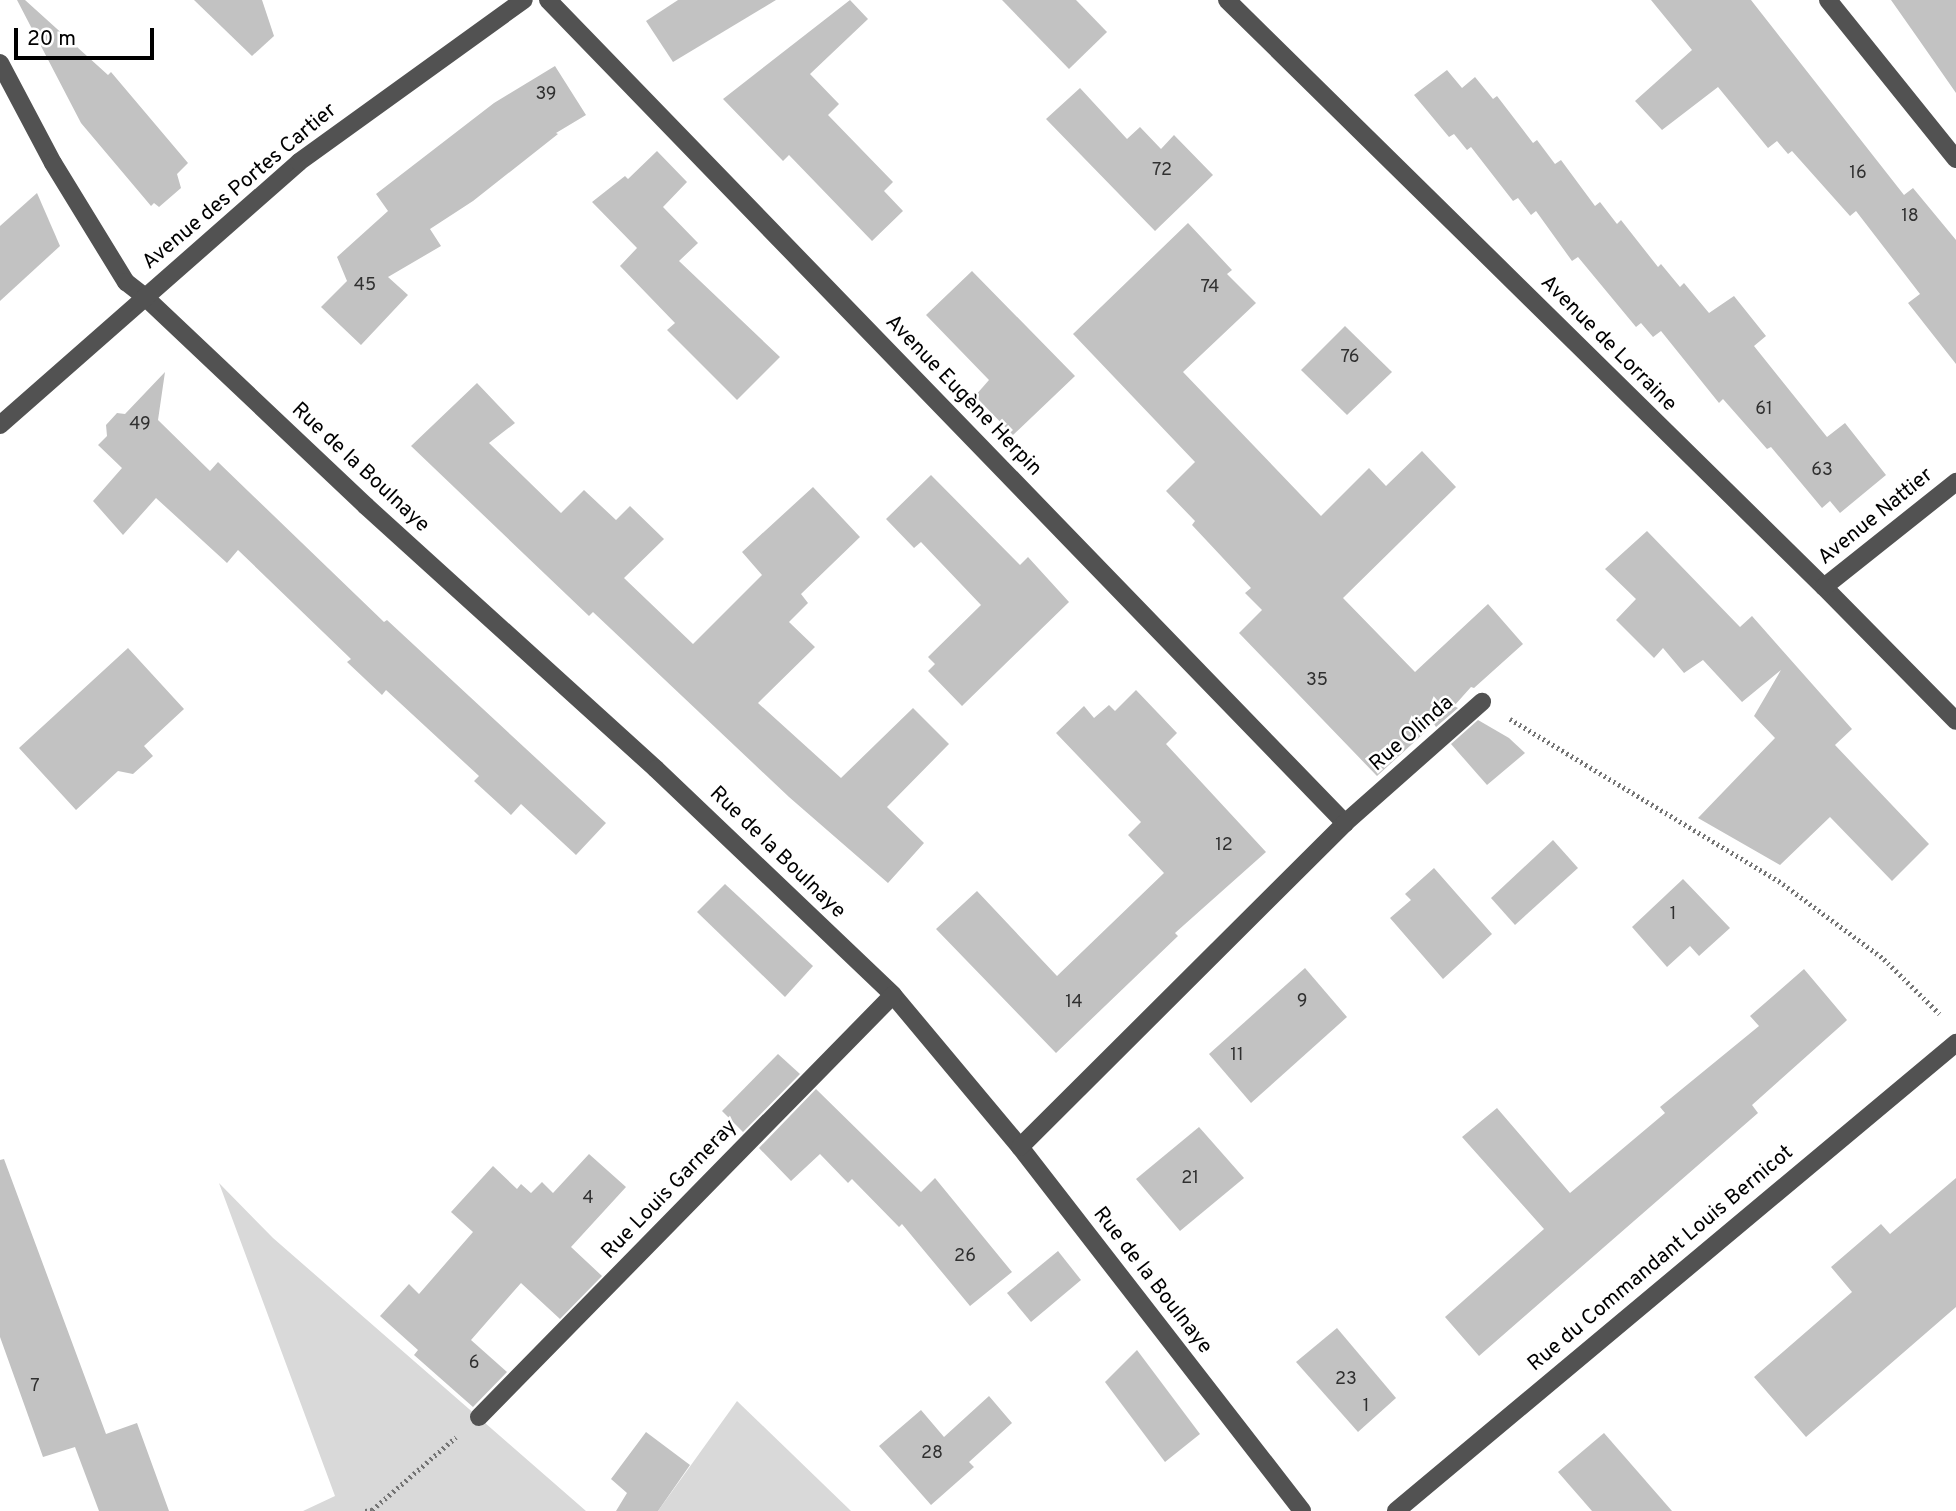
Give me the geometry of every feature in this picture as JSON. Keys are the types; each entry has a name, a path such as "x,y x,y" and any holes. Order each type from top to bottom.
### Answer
{"street":[{"name":"Avenue des Portes Cartier","path":"0,425 299,162 524,0"},
{"name":"Avenue Eugène Herpin","path":"548,0 1345,823"},
{"name":"Avenue de Lorraine","path":"1227,0 1825,587 1956,722"},
{"path":"1828,0 1956,159"},
{"name":"Rue de la Boulnaye","path":"0,63 52,163 115,269 366,506 656,769 893,995 1020,1147 1302,1511"},
{"name":"Avenue Nattier","path":"1825,587 1956,482"},
{"name":"Rue Olinda","path":"1020,1147 1345,823 1482,702"},
{"name":"Rue Louis Garneray","path":"479,1417 893,995"},
{"name":"Rue du Commandant Louis Bernicot","path":"1396,1511 1956,1042"}],"path":[{"name":"Rue Olinda","path":"1482,702 1783,884 1884,959 1947,1021"},
{"path":"365,1511 372,1510 479,1417"}],"shaded area":[{"path":"219,1183 273,1238 586,1511 303,1511 335,1496"},
{"path":"737,1401 851,1511 658,1511"}],"building":[{"path":"17,0 25,0 108,75 111,72 188,163 177,174 181,188 159,207 154,203 151,206 81,123"},
{"path":"194,0 262,0 274,36 252,56"},
{"path":"678,0 776,0 673,62 646,21"},
{"path":"850,0 868,19 810,74 839,104 828,115 893,182 884,191 903,211 872,241 789,155 783,161 723,99"},
{"path":"1002,0 1076,0 1107,32 1069,69"},
{"path":"1651,0 1751,0 1904,195 1913,188 1956,240 1956,364 1908,303 1920,294 1856,211 1850,216 1792,151 1788,154 1777,141 1768,148 1718,87 1662,130 1635,101 1692,50"},
{"path":"1891,0 1956,0 1956,93 1917,37"},
{"path":"555,66 586,115 556,133 558,134 473,201 430,229 441,246 388,277 408,295 361,345 321,307 347,281 337,257 388,211 376,194 494,103"},
{"path":"1447,70 1462,88 1475,77 1493,99 1497,96 1533,143 1537,140 1555,164 1561,160 1595,206 1600,202 1617,224 1621,220 1658,267 1661,264 1680,287 1684,283 1709,313 1734,296 1766,336 1754,346 1827,437 1845,423 1886,475 1840,513 1830,501 1822,508 1771,447 1767,449 1723,399 1719,403 1661,331 1653,337 1641,323 1636,327 1578,257 1572,261 1536,211 1531,215 1518,198 1513,201 1471,147 1467,150 1454,134 1449,137 1414,95"},
{"path":"1080,88 1127,139 1140,127 1161,149 1174,135 1213,175 1155,231 1046,119"},
{"path":"657,151 687,182 663,207 698,243 679,261 780,357 737,400 667,330 675,323 620,266 637,248 592,202 625,176 628,179"},
{"path":"37,193 60,246 0,301 0,226"},
{"path":"1188,223 1232,270 1227,274 1256,303 1183,372 1321,516 1369,468 1386,486 1422,451 1456,487 1343,598 1415,672 1488,604 1523,644 1474,688 1471,687 1454,706 1458,708 1436,727 1434,724 1377,776 1239,633 1262,610 1245,593 1251,588 1192,525 1195,521 1166,491 1195,462 1073,334"},
{"path":"972,271 1075,376 1013,435 975,396 989,380 926,315"},
{"path":"1345,326 1392,372 1347,415 1301,370"},
{"path":"165,372 158,420 210,471 218,462 384,622 387,620 606,823 576,855 521,804 511,815 474,781 479,776 386,690 382,695 347,662 351,659 238,550 227,563 156,498 123,535 93,501 122,468 98,445 107,436 106,425 117,413 125,414"},
{"path":"477,383 515,423 489,443 561,513 584,490 616,520 630,506 664,539 624,578 693,644 762,575 742,552 813,487 860,537 801,594 808,603 789,622 815,647 758,703 841,778 913,708 949,744 887,807 924,843 888,883 789,797 593,612 589,616 411,446"},
{"path":"931,475 1020,565 1028,557 1069,602 962,706 928,671 935,664 928,657 981,605 921,542 914,548 886,519"},
{"path":"1647,531 1740,627 1752,616 1852,729 1835,745 1929,844 1892,881 1830,817 1780,865 1698,818 1775,738 1754,716 1781,670 1742,702 1703,660 1684,673 1663,648 1654,658 1616,620 1636,599 1605,569"},
{"path":"128,648 184,709 144,746 153,756 133,774 118,771 76,810 19,748"},
{"path":"1136,690 1177,733 1166,744 1266,852 1175,933 1178,936 1056,1053 936,929 977,891 1057,976 1164,873 1128,835 1141,822 1056,733 1084,706 1094,718 1109,705 1115,711"},
{"path":"1478,720 1509,738 1525,753 1487,785 1451,744"},
{"path":"1553,840 1578,868 1515,925 1491,898"},
{"path":"1434,868 1492,934 1443,979 1390,918 1411,900 1405,894"},
{"path":"1683,879 1730,928 1699,956 1690,946 1667,967 1632,927"},
{"path":"725,884 813,966 785,997 697,912"},
{"path":"1305,968 1347,1017 1251,1103 1209,1054"},
{"path":"1804,969 1847,1020 1752,1105 1758,1113 1479,1356 1445,1317 1544,1229 1462,1137 1497,1108 1570,1193 1665,1113 1660,1107 1759,1026 1750,1016"},
{"path":"778,1054 800,1074 743,1132 722,1111"},
{"path":"816,1089 921,1192 935,1178 1012,1272 970,1306 902,1224 899,1227 852,1179 848,1183 820,1154 791,1181 759,1148"},
{"path":"1199,1127 1244,1178 1180,1231 1136,1179"},
{"path":"589,1154 626,1187 571,1247 602,1276 560,1319 521,1283 471,1340 507,1372 473,1407 414,1355 418,1350 380,1316 409,1284 419,1294 473,1232 451,1212 493,1166 517,1189 521,1184 531,1193 542,1182 553,1193"},
{"path":"4,1159 106,1434 137,1423 169,1511 99,1511 75,1447 43,1457 0,1337 0,1160"},
{"path":"1956,1178 1956,1307 1806,1437 1754,1377 1852,1292 1831,1267 1881,1224 1890,1234"},
{"path":"1058,1251 1081,1280 1031,1322 1007,1293"},
{"path":"1337,1328 1396,1398 1358,1432 1296,1362"},
{"path":"1137,1350 1200,1434 1165,1462 1105,1382"},
{"path":"989,1396 1012,1423 969,1462 974,1467 931,1505 879,1446 921,1410 944,1437"},
{"path":"646,1432 690,1465 658,1511 616,1511 627,1493 611,1479"},
{"path":"1604,1433 1672,1511 1592,1511 1558,1472"}]}
